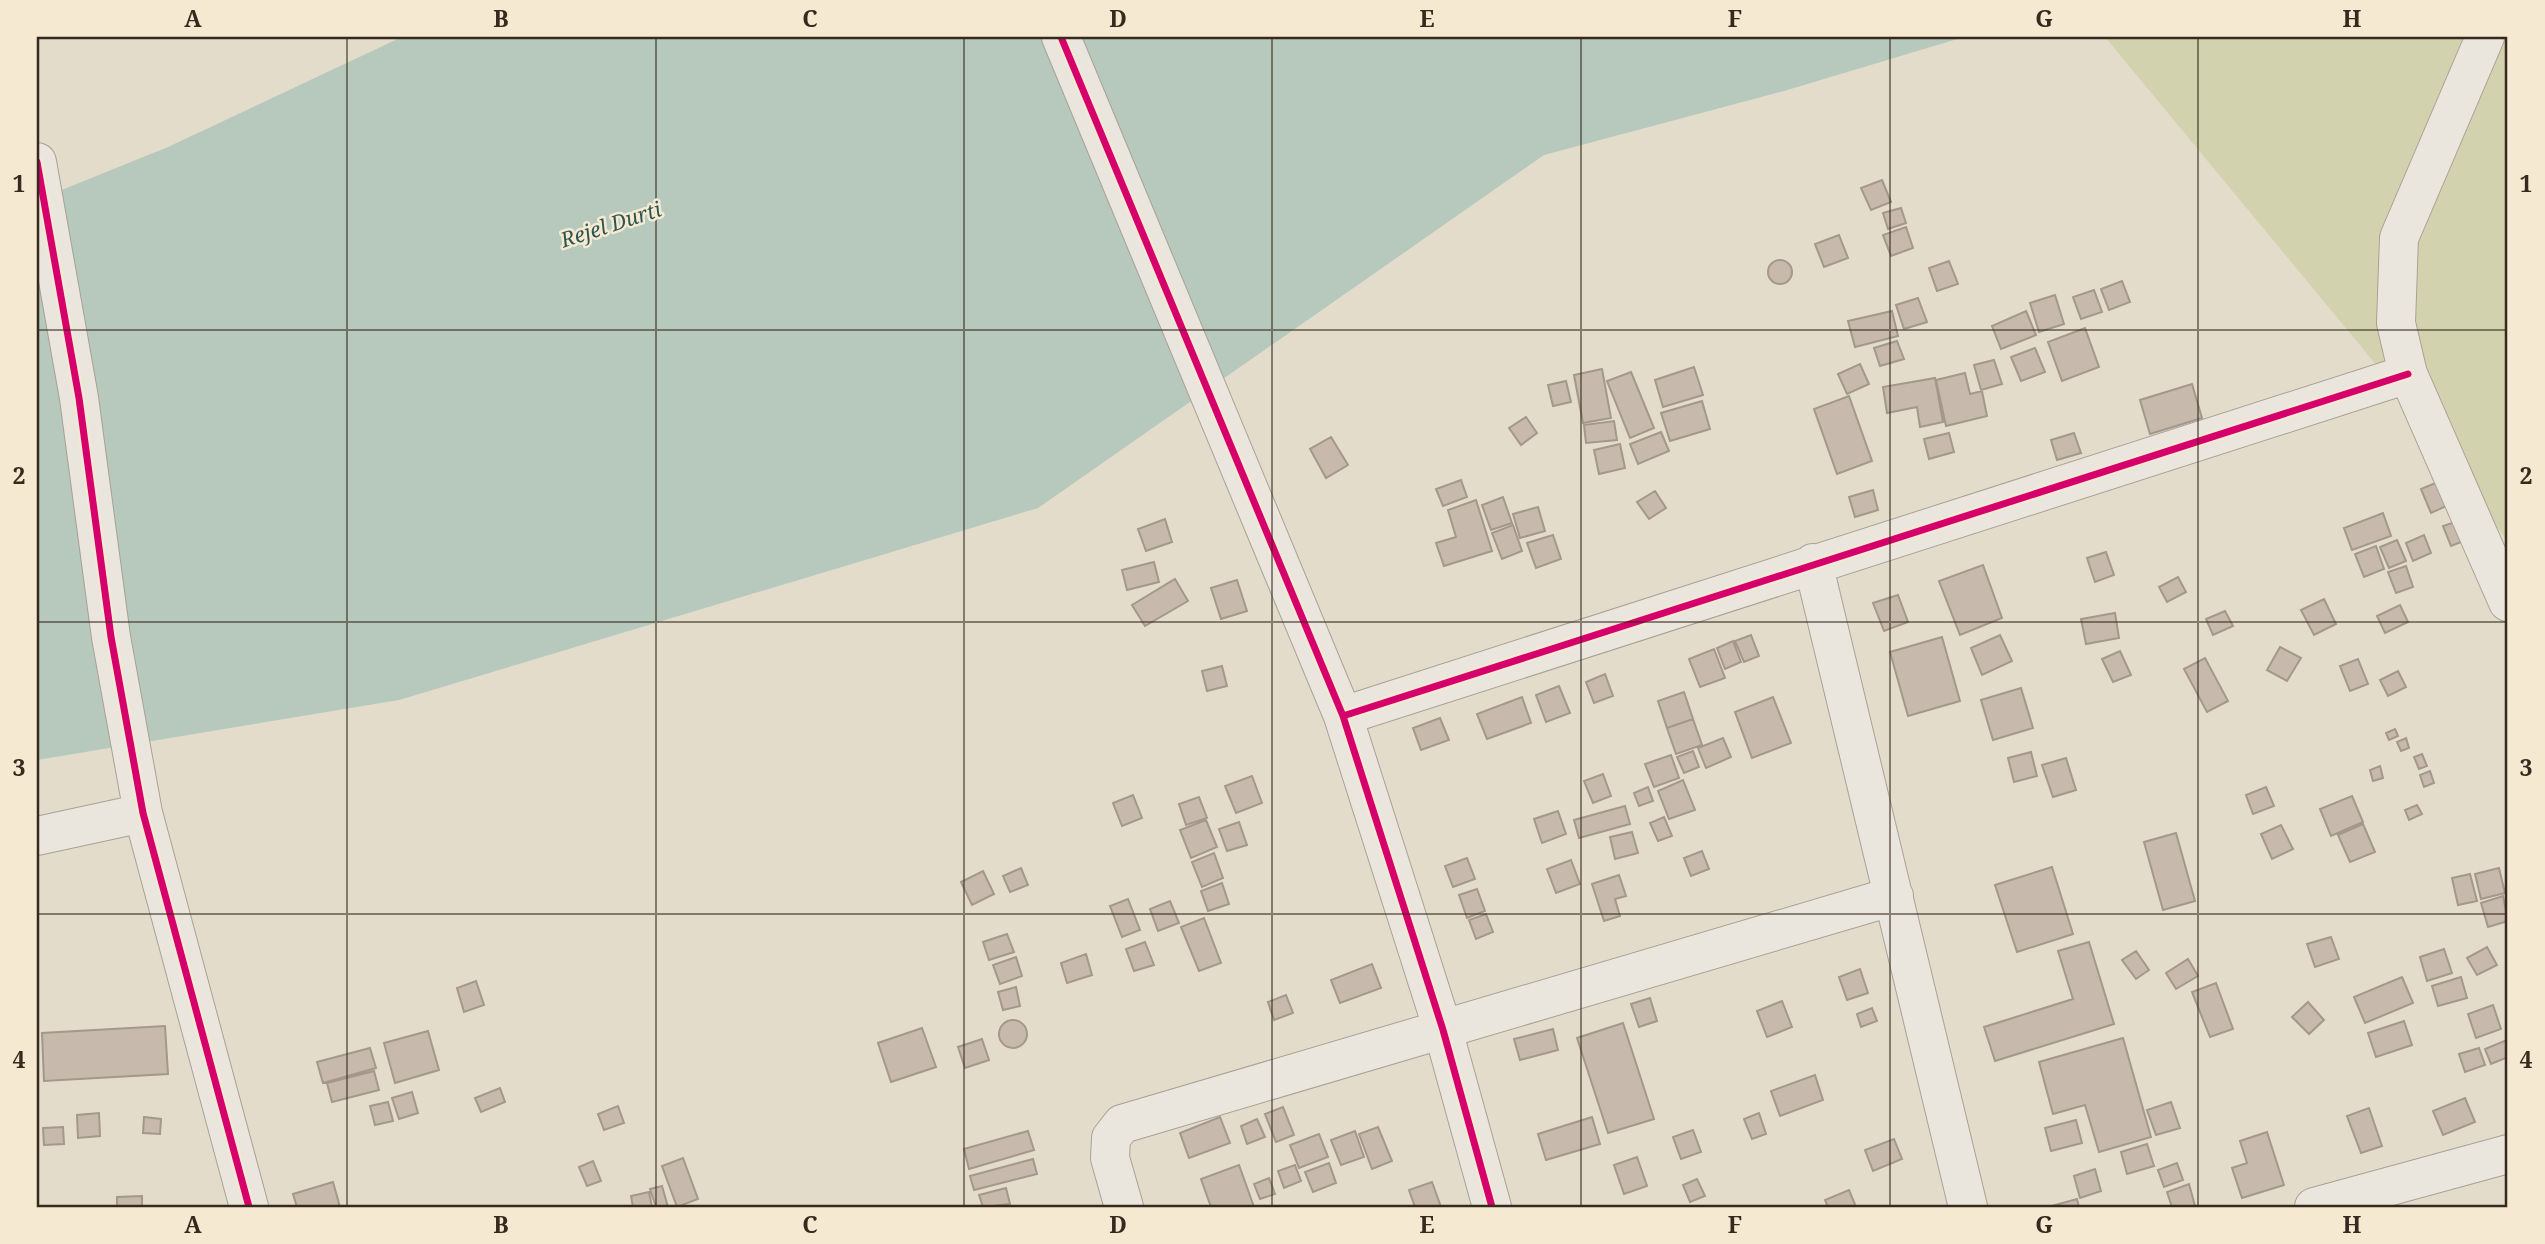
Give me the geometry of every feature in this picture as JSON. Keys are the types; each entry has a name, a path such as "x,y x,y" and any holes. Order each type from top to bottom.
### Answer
{"street":[{"path":"1061,37 1343,716 1443,1030 1492,1207"},
{"path":"2486,37 2399,238 2396,323 2408,374 2508,602"},
{"path":"37,162 79,398 111,637 143,813 249,1207"},
{"path":"1343,716 2408,374"},
{"path":"1813,564 1968,1207"},
{"path":"37,836 143,813"},
{"path":"1124,1207 1110,1158 1111,1138 1122,1124 1894,896"},
{"path":"2322,1206 2508,1154"}],"green space":[{"path":"2105,37 2508,37 2508,542 2378,367"}],"water":[{"name":"Rejel Durti","path":"402,37 1964,37 1784,91 1544,155 1038,508 399,700 37,760 37,200 168,147"}],"building":[{"path":"1882,180 1891,202 1871,210 1861,188"},
{"path":"1901,208 1906,223 1888,229 1883,213"},
{"path":"1906,227 1913,248 1891,256 1883,235"},
{"path":"1839,235 1848,258 1824,267 1815,244"},
{"path":"1780,260 1788,264 1792,272 1788,280 1780,284 1772,280 1768,272 1772,264"},
{"path":"1949,261 1958,284 1937,291 1929,268"},
{"path":"2122,281 2130,302 2109,310 2101,289"},
{"path":"2094,290 2102,312 2081,319 2073,297"},
{"path":"2055,295 2064,324 2039,332 2030,303"},
{"path":"1918,298 1927,322 1904,329 1896,305"},
{"path":"1892,311 1898,336 1855,347 1848,321"},
{"path":"2026,311 2036,335 2001,349 1992,326"},
{"path":"2085,328 2099,367 2062,381 2048,342"},
{"path":"1897,341 1904,359 1880,366 1874,348"},
{"path":"2035,348 2045,372 2021,381 2011,357"},
{"path":"1994,360 2002,384 1981,390 1974,365"},
{"path":"1860,364 1869,384 1847,394 1838,374"},
{"path":"1694,367 1703,395 1663,407 1655,380"},
{"path":"1602,369 1611,418 1583,423 1574,375"},
{"path":"1631,372 1654,428 1630,438 1607,381"},
{"path":"1965,373 1970,394 1982,391 1987,416 1946,426 1936,380"},
{"path":"1935,378 1943,422 1920,427 1917,407 1887,413 1883,387"},
{"path":"1566,381 1571,402 1553,406 1548,385"},
{"path":"2192,384 2202,418 2150,434 2140,400"},
{"path":"1849,396 1872,461 1837,474 1814,409"},
{"path":"1702,401 1710,429 1670,441 1661,413"},
{"path":"1526,417 1537,433 1521,445 1509,428"},
{"path":"1614,421 1617,440 1586,443 1584,425"},
{"path":"1661,432 1669,451 1638,464 1630,444"},
{"path":"1949,433 1954,452 1929,459 1924,439"},
{"path":"2074,433 2081,453 2057,460 2051,440"},
{"path":"1331,437 1348,465 1326,478 1310,449"},
{"path":"1620,444 1625,468 1599,474 1594,450"},
{"path":"2445,479 2455,502 2431,513 2421,489"},
{"path":"1461,480 1467,497 1443,506 1436,489"},
{"path":"1873,490 1878,510 1855,517 1849,497"},
{"path":"1655,491 1666,508 1649,519 1637,502"},
{"path":"1503,497 1512,523 1491,530 1482,505"},
{"path":"1476,500 1492,551 1444,566 1436,543 1456,537 1448,510"},
{"path":"1538,507 1545,531 1520,538 1513,514"},
{"path":"2383,513 2391,536 2352,550 2344,528"},
{"path":"1165,519 1172,542 1146,551 1138,529"},
{"path":"2461,520 2469,539 2451,546 2443,526"},
{"path":"1513,525 1522,551 1502,559 1492,533"},
{"path":"1553,535 1561,559 1536,568 1527,543"},
{"path":"2424,535 2431,553 2413,561 2406,543"},
{"path":"2397,540 2406,561 2389,568 2380,547"},
{"path":"2376,546 2384,569 2364,577 2355,554"},
{"path":"2106,552 2114,575 2095,582 2087,558"},
{"path":"1154,562 1159,582 1127,590 1122,570"},
{"path":"1983,565 2002,618 1960,635 1939,581"},
{"path":"2406,566 2413,587 2396,593 2388,572"},
{"path":"2178,577 2186,592 2167,602 2159,587"},
{"path":"1175,579 1188,601 1145,626 1132,605"},
{"path":"1237,580 1247,611 1221,619 1211,588"},
{"path":"1898,595 1908,622 1884,631 1873,603"},
{"path":"2324,599 2336,624 2314,635 2301,610"},
{"path":"2400,605 2408,622 2385,633 2377,616"},
{"path":"2225,611 2233,626 2213,635 2206,619"},
{"path":"2115,613 2119,638 2086,644 2081,619"},
{"path":"1751,635 1759,656 1744,662 1735,641"},
{"path":"2000,635 2012,661 1982,675 1971,648"},
{"path":"1942,637 1960,701 1908,716 1890,652"},
{"path":"1733,641 1741,662 1725,669 1717,648"},
{"path":"2280,647 2301,658 2287,681 2267,670"},
{"path":"1714,649 1725,678 1700,687 1689,659"},
{"path":"2120,651 2131,675 2113,682 2102,659"},
{"path":"2205,658 2228,701 2207,712 2184,669"},
{"path":"2358,659 2368,684 2350,691 2340,666"},
{"path":"1222,666 1227,686 1207,691 1202,671"},
{"path":"2398,671 2406,687 2388,696 2380,680"},
{"path":"1605,674 1613,696 1594,703 1586,682"},
{"path":"1559,686 1570,713 1546,722 1536,695"},
{"path":"2021,688 2033,728 1993,740 1981,700"},
{"path":"1684,692 1693,719 1667,728 1658,701"},
{"path":"1522,697 1531,723 1487,739 1477,714"},
{"path":"1773,697 1791,743 1752,758 1735,712"},
{"path":"1440,718 1449,740 1421,750 1413,728"},
{"path":"1693,719 1702,745 1676,754 1667,728"},
{"path":"2395,729 2398,736 2389,740 2386,733"},
{"path":"1723,738 1731,757 1706,768 1698,748"},
{"path":"2406,738 2409,748 2401,751 2397,742"},
{"path":"1693,751 1699,767 1684,773 1677,757"},
{"path":"2031,752 2037,776 2014,782 2008,758"},
{"path":"2422,754 2427,766 2419,769 2414,757"},
{"path":"1671,755 1679,778 1654,787 1645,764"},
{"path":"2066,758 2076,790 2053,797 2042,765"},
{"path":"2380,766 2383,778 2373,781 2370,770"},
{"path":"2430,771 2434,783 2424,787 2420,775"},
{"path":"1603,774 1611,796 1593,803 1584,781"},
{"path":"1252,776 1262,803 1236,813 1225,786"},
{"path":"1683,780 1695,810 1669,819 1658,791"},
{"path":"1648,787 1653,801 1639,806 1634,793"},
{"path":"2266,787 2274,806 2253,814 2246,795"},
{"path":"1133,795 1142,818 1122,826 1113,803"},
{"path":"2352,796 2363,822 2331,836 2320,809"},
{"path":"1199,797 1207,818 1186,825 1179,804"},
{"path":"2417,805 2422,814 2409,820 2405,810"},
{"path":"1625,806 1630,824 1579,838 1574,820"},
{"path":"1558,811 1566,834 1542,843 1534,819"},
{"path":"1664,817 1672,836 1658,841 1650,823"},
{"path":"1206,820 1217,847 1191,858 1180,830"},
{"path":"1239,822 1247,845 1227,851 1219,829"},
{"path":"2363,824 2375,852 2350,862 2338,835"},
{"path":"2281,825 2293,849 2272,859 2261,834"},
{"path":"1632,832 1638,853 1615,859 1610,837"},
{"path":"2176,833 2195,901 2163,910 2144,842"},
{"path":"1702,851 1709,869 1691,876 1684,858"},
{"path":"1214,853 1223,878 1202,887 1192,862"},
{"path":"1467,858 1475,879 1453,887 1445,866"},
{"path":"1571,860 1580,884 1556,893 1547,869"},
{"path":"2052,867 2073,934 2017,952 1995,885"},
{"path":"1021,868 1028,885 1010,892 1003,876"},
{"path":"2499,868 2505,893 2481,899 2475,874"},
{"path":"983,871 994,894 972,905 961,882"},
{"path":"2470,874 2477,901 2458,905 2452,878"},
{"path":"1619,875 1626,896 1615,899 1620,916 1604,921 1592,884"},
{"path":"1222,883 1229,904 1208,911 1201,891"},
{"path":"1477,889 1485,911 1467,918 1459,895"},
{"path":"2503,896 2508,921 2488,927 2481,903"},
{"path":"1128,899 1140,930 1122,937 1110,906"},
{"path":"1170,901 1179,923 1158,931 1150,909"},
{"path":"1486,914 1493,932 1476,939 1469,920"},
{"path":"1204,918 1221,963 1199,971 1181,927"},
{"path":"1007,934 1014,952 989,960 983,942"},
{"path":"2331,937 2339,959 2315,967 2307,944"},
{"path":"1145,942 1154,965 1134,971 1126,949"},
{"path":"2089,942 2114,1024 1995,1061 1984,1027 2073,999 2058,951"},
{"path":"2487,947 2497,965 2477,975 2467,958"},
{"path":"2444,949 2452,973 2427,981 2420,957"},
{"path":"2136,951 2149,970 2136,979 2122,960"},
{"path":"1086,954 1092,975 1067,983 1061,963"},
{"path":"1016,957 1022,976 1000,984 993,965"},
{"path":"2188,959 2198,976 2176,989 2166,973"},
{"path":"1372,964 1381,988 1340,1003 1331,980"},
{"path":"1860,969 1868,993 1847,1000 1839,977"},
{"path":"2402,977 2413,1003 2365,1023 2354,997"},
{"path":"2461,977 2467,998 2438,1006 2432,986"},
{"path":"476,981 484,1005 464,1012 457,988"},
{"path":"2216,983 2233,1029 2210,1037 2192,992"},
{"path":"1016,987 1020,1006 1003,1010 998,992"},
{"path":"1286,995 1293,1013 1274,1020 1268,1002"},
{"path":"1650,998 1657,1021 1639,1027 1631,1004"},
{"path":"1782,1001 1792,1027 1767,1037 1757,1011"},
{"path":"2308,1002 2324,1020 2309,1034 2292,1017"},
{"path":"2493,1005 2501,1029 2476,1038 2468,1014"},
{"path":"1872,1008 1877,1021 1861,1027 1857,1014"},
{"path":"1013,1020 1023,1024 1027,1034 1023,1044 1013,1048 1003,1044 999,1034 1003,1024"},
{"path":"2404,1021 2412,1045 2376,1057 2368,1033"},
{"path":"1623,1023 1654,1119 1608,1133 1577,1038"},
{"path":"165,1026 168,1074 44,1081 42,1033"},
{"path":"922,1028 936,1067 891,1082 878,1043"},
{"path":"1553,1029 1558,1050 1520,1060 1514,1039"},
{"path":"428,1031 439,1070 395,1083 384,1043"},
{"path":"2123,1038 2151,1137 2099,1152 2085,1105 2053,1114 2039,1062"},
{"path":"982,1039 989,1060 965,1068 958,1047"},
{"path":"2507,1040 2508,1057 2491,1064 2485,1049"},
{"path":"370,1048 376,1068 323,1083 317,1062"},
{"path":"2479,1048 2485,1065 2465,1072 2459,1054"},
{"path":"374,1071 379,1090 332,1102 327,1083"},
{"path":"1815,1075 1823,1100 1780,1116 1771,1091"},
{"path":"500,1088 505,1102 481,1112 475,1098"},
{"path":"412,1092 418,1113 399,1119 392,1098"},
{"path":"2465,1098 2475,1122 2443,1135 2433,1111"},
{"path":"388,1102 393,1121 375,1125 370,1106"},
{"path":"2171,1102 2180,1128 2156,1135 2147,1110"},
{"path":"618,1106 624,1123 604,1130 598,1114"},
{"path":"1283,1107 1294,1135 1276,1142 1265,1114"},
{"path":"2369,1108 2382,1146 2361,1153 2347,1116"},
{"path":"99,1113 100,1136 78,1138 77,1115"},
{"path":"1759,1113 1766,1134 1752,1139 1744,1119"},
{"path":"144,1117 161,1119 160,1134 143,1133"},
{"path":"1220,1117 1230,1143 1189,1158 1180,1133"},
{"path":"1592,1117 1600,1144 1546,1160 1538,1134"},
{"path":"1257,1119 1265,1137 1247,1144 1241,1126"},
{"path":"2076,1120 2082,1143 2051,1151 2045,1128"},
{"path":"63,1127 64,1144 44,1145 43,1128"},
{"path":"1378,1127 1392,1161 1372,1169 1359,1134"},
{"path":"1693,1130 1701,1152 1681,1159 1673,1137"},
{"path":"1028,1131 1034,1150 969,1169 964,1149"},
{"path":"1355,1131 1364,1157 1341,1165 1331,1140"},
{"path":"2267,1132 2284,1185 2242,1198 2232,1168 2247,1163 2240,1141"},
{"path":"1319,1134 1328,1157 1299,1168 1290,1145"},
{"path":"1894,1139 1902,1159 1873,1171 1865,1150"},
{"path":"2147,1144 2154,1166 2127,1174 2121,1152"},
{"path":"1637,1157 1647,1186 1624,1194 1614,1165"},
{"path":"683,1158 698,1199 677,1207 662,1166"},
{"path":"1033,1159 1037,1174 974,1190 970,1176"},
{"path":"593,1161 601,1181 587,1186 579,1167"},
{"path":"1329,1163 1336,1183 1313,1192 1305,1172"},
{"path":"2177,1163 2183,1180 2164,1187 2158,1170"},
{"path":"1239,1165 1254,1207 1211,1207 1201,1179"},
{"path":"1295,1165 1301,1181 1284,1188 1278,1171"},
{"path":"2095,1169 2101,1191 2080,1198 2074,1176"},
{"path":"1269,1178 1275,1194 1260,1199 1254,1184"},
{"path":"1697,1179 1705,1196 1690,1202 1683,1185"},
{"path":"333,1182 340,1207 297,1207 293,1194"},
{"path":"1432,1182 1441,1207 1415,1207 1409,1190"},
{"path":"2189,1184 2195,1206 2172,1207 2167,1192"},
{"path":"662,1186 668,1207 656,1207 650,1189"},
{"path":"1006,1188 1010,1204 983,1207 979,1195"},
{"path":"1849,1190 1856,1207 1828,1207 1825,1200"},
{"path":"649,1192 652,1207 633,1207 631,1196"},
{"path":"142,1196 142,1207 117,1207 117,1197"},
{"path":"2077,1199 2079,1207 2048,1207"}],"cycle path":[{"path":"1061,37 1343,716 1443,1030 1492,1207"},
{"path":"37,162 79,398 111,637 143,813 249,1207"},
{"path":"1343,716 2408,374"}]}
